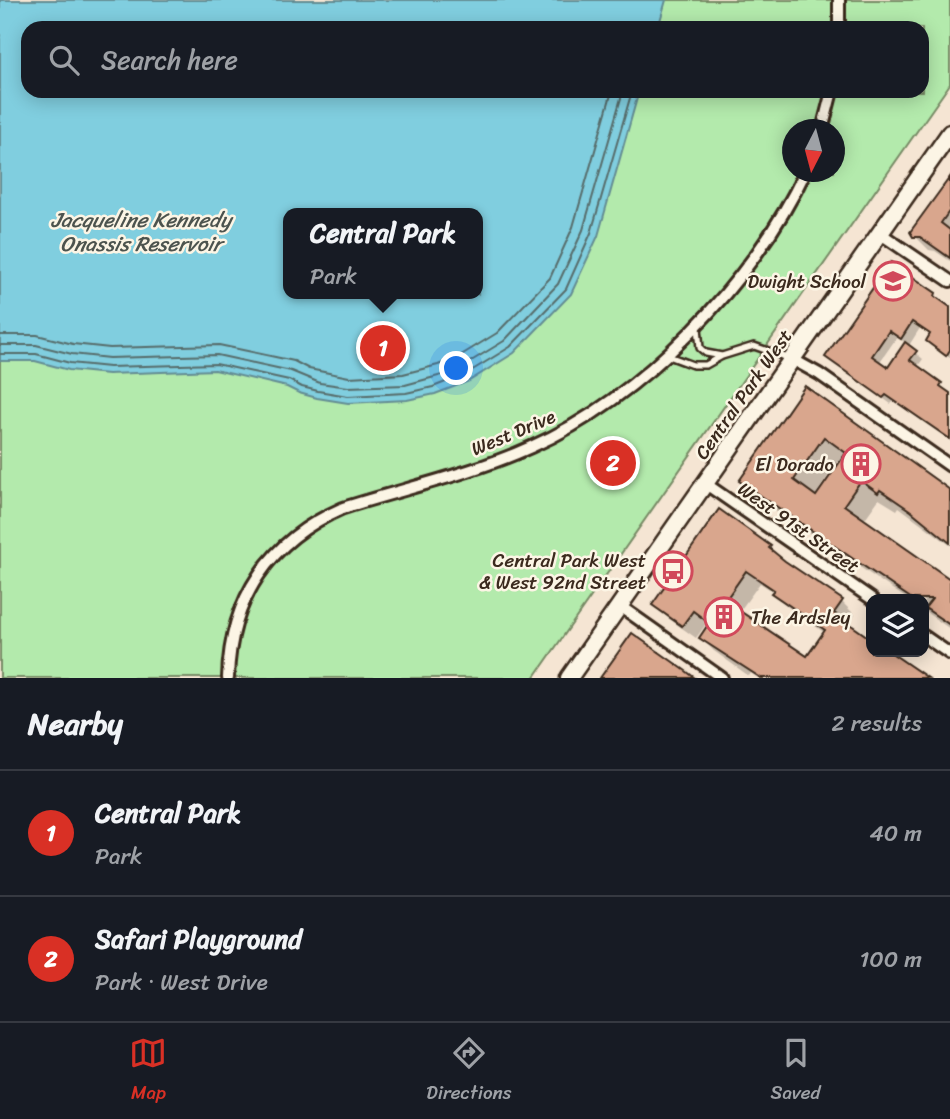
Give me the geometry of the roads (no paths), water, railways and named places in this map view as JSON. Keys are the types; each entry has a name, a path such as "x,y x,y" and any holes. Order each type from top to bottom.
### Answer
{"main road":[{"name":"Central Park West","path":"569,678 950,133"}],"street":[{"path":"839,0 839,21"},
{"path":"825,119 830,98"},
{"name":"West Drive","path":"228,678 230,642 244,600 264,567 295,535 319,519 343,508 485,466 533,447 591,415 666,355 699,321 754,256 799,182"},
{"path":"881,234 950,281"},
{"path":"792,359 819,374 950,466"},
{"name":"West 91st Street","path":"706,484 866,595"},
{"path":"620,606 722,678"},
{"path":"929,639 950,654"}],"lane":[{"path":"699,321 700,348 706,354 722,356"},
{"path":"666,355 677,361 710,364 722,356 754,346 792,359"}],"water":[{"name":"Jacqueline Kennedy Onassis Reservoir","path":"0,0 666,0 660,21 21,21 21,98 637,98 598,236 571,294 514,353 469,381 435,394 407,400 348,403 317,398 287,387 215,370 108,374 69,370 35,361 0,361"}],"place":[{"name":"Dwight School","path":"893,281"},
{"name":"Central Park","path":"383,348"},
{"name":"Safari Playground","path":"613,463"},
{"name":"El Dorado","path":"861,464"},
{"name":"Central Park West & West 92nd Street","path":"673,571"},
{"name":"The Ardsley","path":"724,617"}]}
